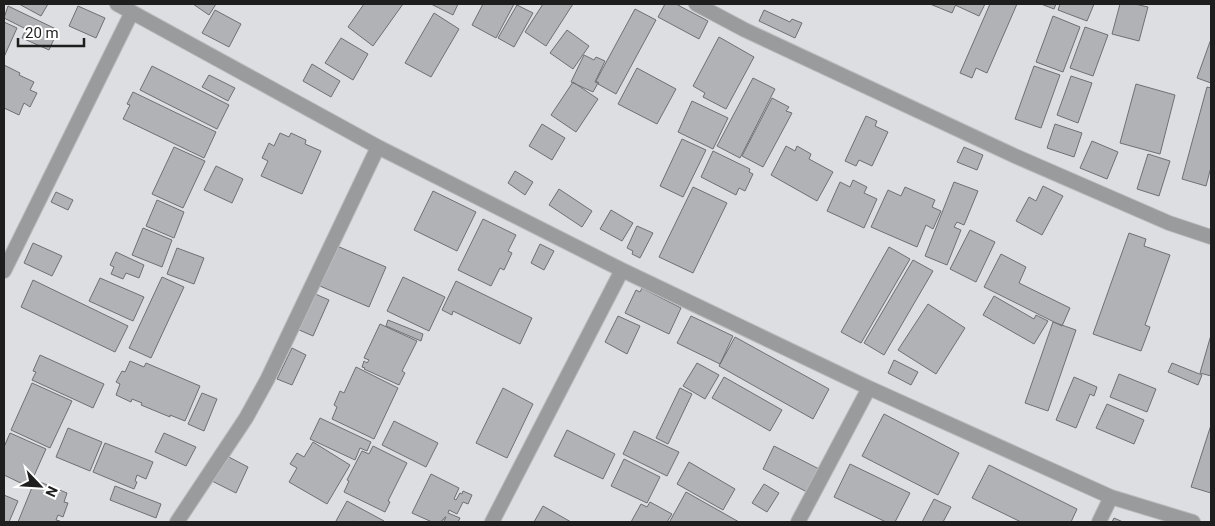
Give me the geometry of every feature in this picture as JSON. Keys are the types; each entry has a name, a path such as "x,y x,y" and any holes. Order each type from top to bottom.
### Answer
{"street":[{"path":"117,4 378,148 622,270 869,388 1111,497 1193,522"},
{"path":"696,4 745,30 1015,156 1169,223 1211,237"},
{"path":"4,271 132,12"},
{"path":"177,522 246,418 267,380 378,148"},
{"path":"492,522 622,270"},
{"path":"798,522 869,388"},
{"path":"1098,522 1111,497"}],"building":[{"path":"19,4 48,4 41,16"},
{"path":"193,4 216,4 209,15"},
{"path":"364,4 403,4 373,46 348,27"},
{"path":"431,4 458,4 453,15"},
{"path":"483,4 514,4 496,38 472,25"},
{"path":"543,4 573,4 546,46 525,32"},
{"path":"665,4 676,4 708,21 699,39 658,17"},
{"path":"930,4 956,4 952,13"},
{"path":"956,4 985,4 979,16"},
{"path":"990,4 1017,4 987,73 976,68 972,78 960,73"},
{"path":"1041,4 1056,4 1054,9"},
{"path":"1060,4 1094,4 1087,21 1058,10"},
{"path":"1120,4 1135,4 1148,7 1139,41 1112,34"},
{"path":"517,5 533,13 514,47 498,38"},
{"path":"8,6 58,30 49,50 22,38 26,29 4,18"},
{"path":"78,6 105,18 96,38 69,26"},
{"path":"635,9 656,20 616,94 596,81"},
{"path":"215,10 241,24 229,47 202,33"},
{"path":"764,10 790,22 792,19 802,23 795,38 759,21"},
{"path":"434,13 459,29 431,77 405,63"},
{"path":"1053,16 1080,27 1063,72 1036,62"},
{"path":"4,22 17,28 4,57"},
{"path":"1085,27 1108,35 1093,76 1070,68"},
{"path":"567,30 589,46 573,69 550,53"},
{"path":"719,37 754,57 726,109 703,97 705,93 693,86"},
{"path":"341,38 368,54 353,80 325,63"},
{"path":"1211,39 1211,83 1197,78"},
{"path":"584,55 594,60 596,57 605,61 595,82 598,83 593,92 571,82"},
{"path":"312,64 340,81 331,97 303,81"},
{"path":"4,65 34,82 30,90 37,93 30,107 24,103 19,115 4,108"},
{"path":"152,66 229,105 217,129 140,90"},
{"path":"1034,66 1060,75 1041,128 1015,119"},
{"path":"637,68 676,89 657,124 618,104"},
{"path":"209,75 235,88 228,101 202,87"},
{"path":"1071,76 1092,83 1078,123 1057,115"},
{"path":"753,78 775,89 740,158 717,146"},
{"path":"573,82 598,99 576,132 551,115"},
{"path":"1136,84 1175,95 1160,154 1120,143"},
{"path":"1207,87 1211,88 1211,167 1206,186 1182,179"},
{"path":"133,92 216,132 204,158 123,119 130,105 127,104"},
{"path":"772,98 789,107 786,111 792,113 763,167 742,156"},
{"path":"692,101 728,118 713,149 678,132"},
{"path":"866,116 877,121 875,126 888,132 872,166 859,160 856,166 845,161"},
{"path":"542,124 565,138 552,160 529,146"},
{"path":"1055,124 1082,133 1074,157 1047,148"},
{"path":"280,133 289,137 291,133 306,140 305,144 321,151 302,194 261,176 268,161 262,158 269,143 274,146"},
{"path":"682,139 706,150 683,197 660,186"},
{"path":"1092,141 1118,152 1107,179 1080,168"},
{"path":"786,146 795,151 797,146 811,154 809,159 833,172 817,201 771,175"},
{"path":"174,147 205,161 183,208 152,194"},
{"path":"964,147 983,155 977,170 957,162"},
{"path":"713,151 750,169 749,172 753,174 745,191 739,188 736,195 701,177"},
{"path":"1148,154 1170,161 1159,196 1137,189"},
{"path":"216,166 243,179 232,203 204,190"},
{"path":"515,171 533,182 525,195 508,183"},
{"path":"853,180 867,187 864,193 877,199 864,228 827,211 840,182 850,187"},
{"path":"954,182 978,191 964,225 957,222 954,227 961,230 947,265 925,256"},
{"path":"1043,186 1063,196 1042,235 1016,221 1029,197 1036,201"},
{"path":"693,187 727,203 693,273 659,257"},
{"path":"905,187 935,200 932,207 941,211 933,229 926,225 917,247 871,227 888,190 901,196"},
{"path":"559,189 592,211 582,227 549,205"},
{"path":"433,191 476,212 457,251 414,230"},
{"path":"56,192 73,200 68,210 51,202"},
{"path":"157,200 184,212 174,238 146,226"},
{"path":"611,210 633,223 622,241 600,229"},
{"path":"483,219 516,235 508,251 512,253 504,270 500,268 491,286 458,270"},
{"path":"637,226 653,233 640,258 632,254 633,251 627,248"},
{"path":"143,228 172,240 162,267 132,255"},
{"path":"970,230 995,242 976,282 950,269"},
{"path":"1129,233 1146,239 1144,246 1170,255 1145,325 1150,327 1141,351 1093,334"},
{"path":"33,243 62,256 52,276 24,263"},
{"path":"540,244 554,251 544,270 531,263"},
{"path":"337,246 386,267 369,307 320,286"},
{"path":"889,247 910,259 861,343 841,332"},
{"path":"177,248 204,258 194,284 167,274"},
{"path":"116,252 144,265 139,278 126,273 123,279 111,274 114,267 110,265"},
{"path":"1001,254 1026,267 1019,283 1070,308 1062,326 984,287"},
{"path":"913,260 933,271 884,355 864,343"},
{"path":"162,277 184,287 151,358 129,348"},
{"path":"403,277 445,297 429,331 387,311"},
{"path":"100,278 144,297 133,321 89,301"},
{"path":"33,280 128,326 115,352 21,307"},
{"path":"456,281 532,318 520,344 453,311 452,315 442,310"},
{"path":"642,288 681,308 669,334 625,313 636,290 640,292"},
{"path":"313,293 329,300 313,336 297,329"},
{"path":"994,296 1034,319 1036,315 1048,321 1034,344 983,315"},
{"path":"928,304 965,328 936,374 898,350"},
{"path":"618,316 640,326 627,354 605,342"},
{"path":"691,316 733,336 720,364 677,343"},
{"path":"388,320 423,334 421,341 386,326"},
{"path":"1053,322 1076,330 1048,411 1025,403"},
{"path":"380,324 417,341 402,371 405,373 399,385 362,367 364,361 367,363 369,360 364,358"},
{"path":"1211,335 1211,376 1200,373"},
{"path":"735,337 829,389 813,419 719,366"},
{"path":"292,348 306,355 292,385 277,379"},
{"path":"40,355 104,384 93,408 32,380 36,372 33,371"},
{"path":"894,360 918,372 911,385 888,373"},
{"path":"130,361 144,367 146,363 200,386 185,421 141,405 142,403 132,399 131,402 116,395 120,384 116,382 122,371 125,372"},
{"path":"697,363 719,375 705,399 683,386"},
{"path":"1172,363 1202,375 1198,385 1168,372"},
{"path":"356,367 398,388 374,439 332,419 337,407 334,405 340,391 344,393"},
{"path":"1119,374 1156,389 1147,412 1110,397"},
{"path":"724,377 782,410 770,431 712,398"},
{"path":"1074,377 1097,387 1094,396 1090,394 1076,428 1056,420"},
{"path":"32,383 72,401 50,448 11,430"},
{"path":"503,388 533,404 507,458 476,443"},
{"path":"680,388 692,394 668,444 656,438"},
{"path":"202,393 217,399 204,431 188,424"},
{"path":"1107,404 1144,420 1134,444 1096,428"},
{"path":"884,414 959,453 938,495 862,456"},
{"path":"320,418 371,442 367,451 360,448 355,460 310,439"},
{"path":"394,421 438,443 426,467 382,445"},
{"path":"1211,425 1211,493 1191,487"},
{"path":"68,428 102,442 90,471 56,457"},
{"path":"567,430 615,454 603,479 554,456"},
{"path":"634,431 679,452 667,476 623,454"},
{"path":"10,433 46,449 29,487 4,475 4,447"},
{"path":"164,433 196,447 186,466 155,452"},
{"path":"313,442 350,465 327,504 289,482 297,468 290,464 297,453 304,457"},
{"path":"105,443 153,462 146,479 137,475 134,489 93,472"},
{"path":"373,446 407,463 388,501 390,502 385,512 344,492 349,481 347,480 362,451 369,454"},
{"path":"774,446 819,469 807,492 763,469"},
{"path":"225,455 248,467 236,493 212,481"},
{"path":"624,459 660,477 647,503 611,486"},
{"path":"689,462 735,489 723,510 677,484"},
{"path":"850,464 910,493 895,522 886,522 834,497"},
{"path":"989,465 1077,509 1071,522 1021,522 972,498"},
{"path":"431,474 459,488 454,499 456,500 463,491 472,495 468,504 463,502 457,514 449,510 448,513 460,518 458,522 444,521 445,517 441,522 432,522 412,513"},
{"path":"35,480 67,493 64,502 68,503 63,517 58,515 56,520 60,522 18,522"},
{"path":"764,484 779,493 767,512 752,503"},
{"path":"115,486 161,504 156,518 110,500"},
{"path":"686,492 739,522 670,521"},
{"path":"4,495 18,501 9,522 4,522"},
{"path":"934,499 951,507 943,522 922,522"},
{"path":"347,501 384,521 336,521"},
{"path":"650,502 672,514 667,522 631,522 641,504 647,507"},
{"path":"543,506 571,522 534,522"},
{"path":"1114,518 1123,522 1112,522"}]}
